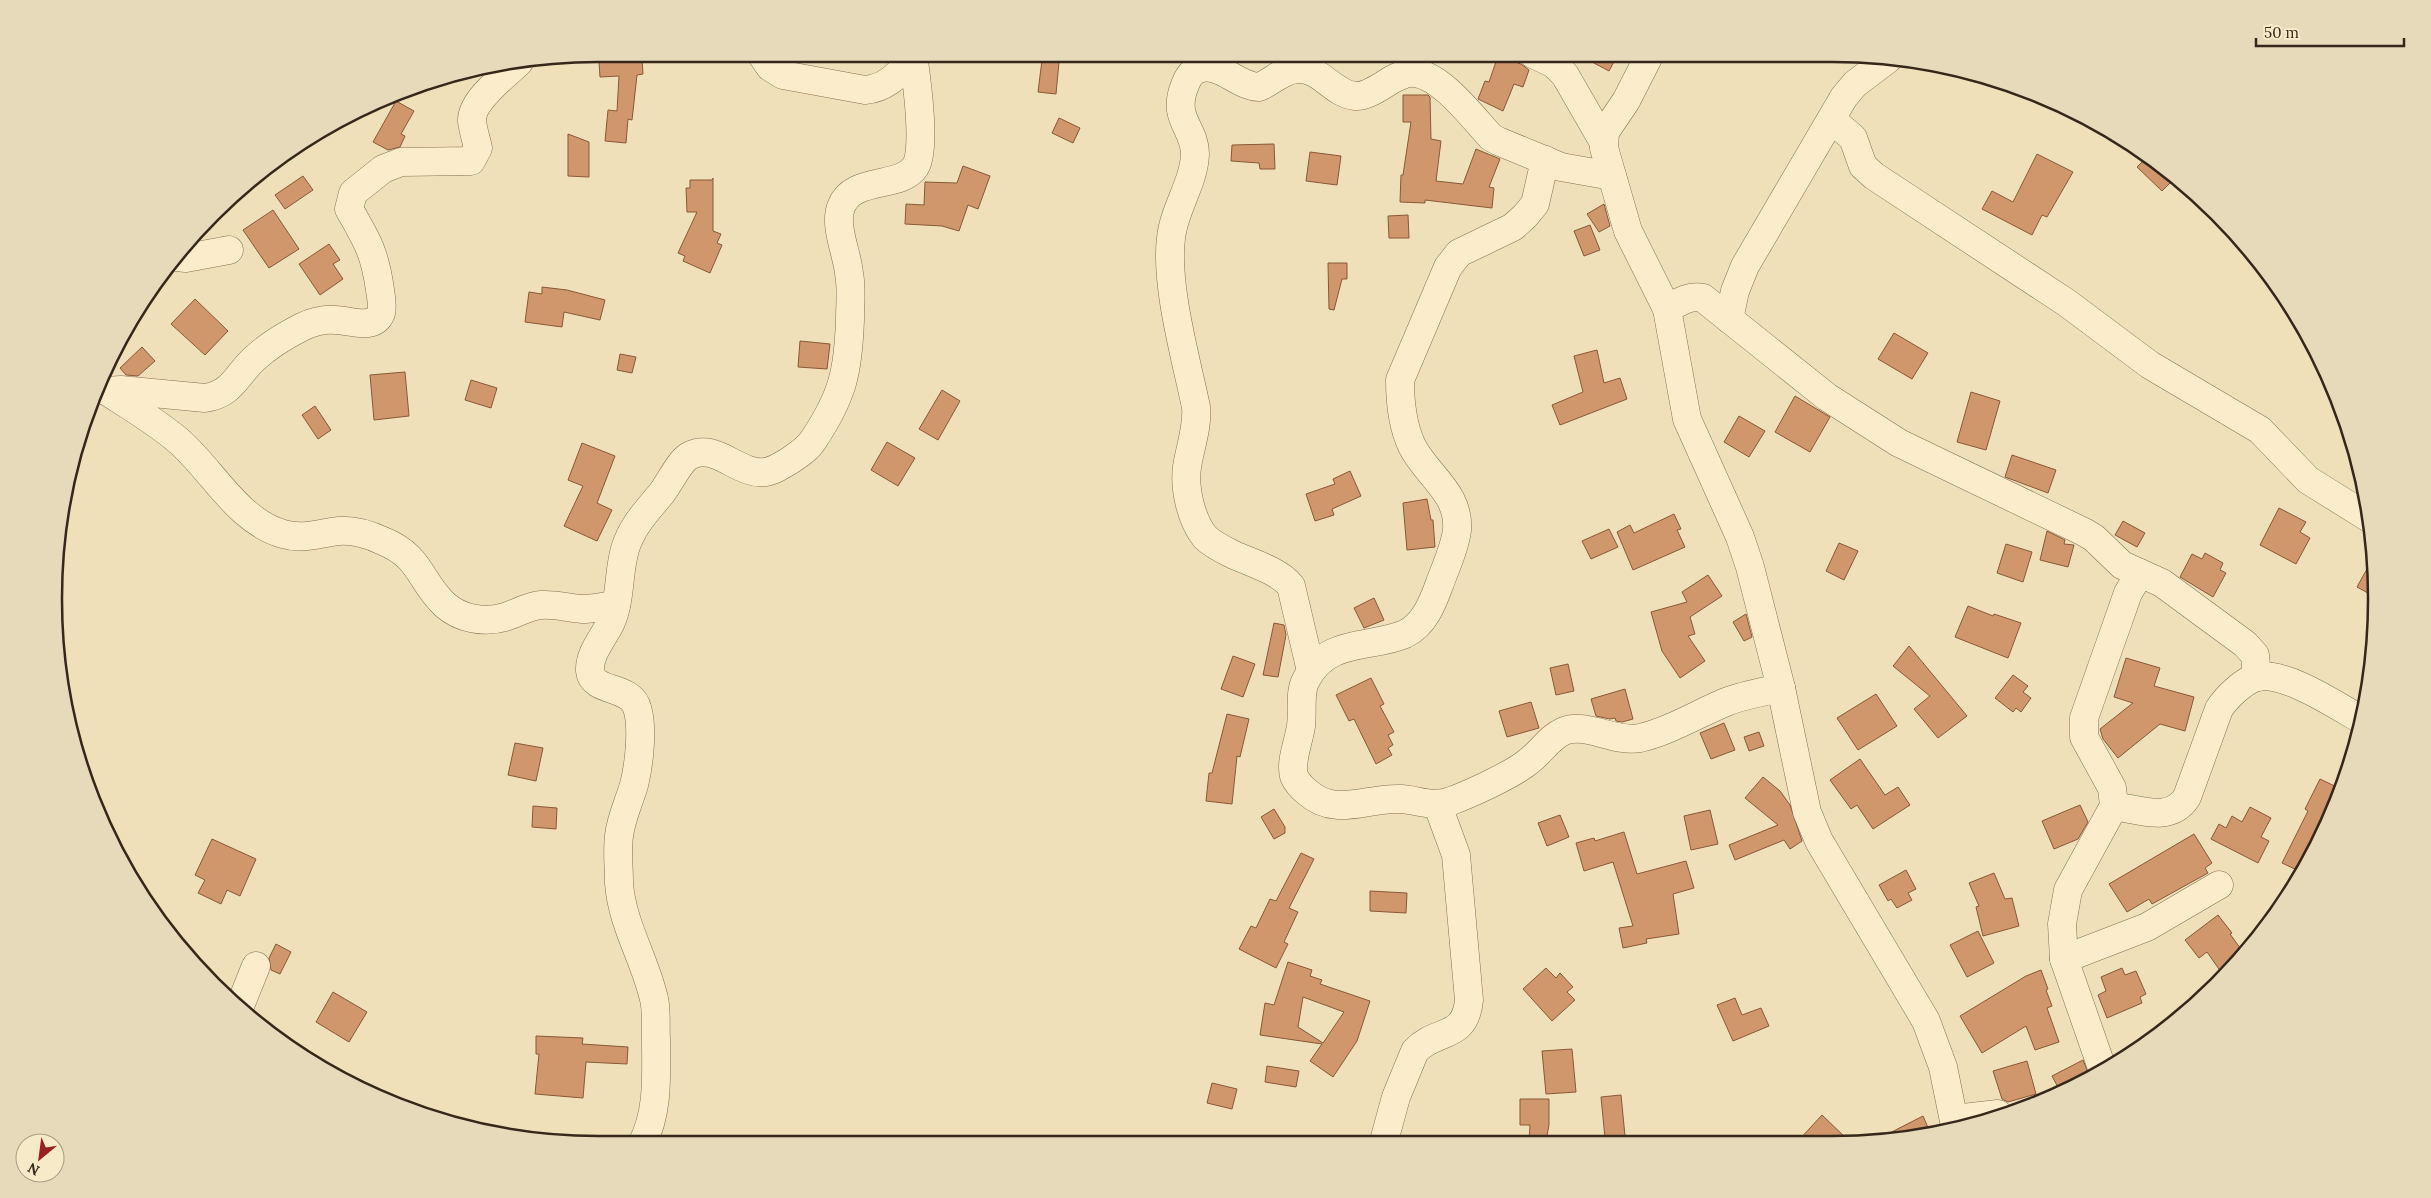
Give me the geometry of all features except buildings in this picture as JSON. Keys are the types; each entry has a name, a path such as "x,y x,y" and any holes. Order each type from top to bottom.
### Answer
{"street":[{"path":"767,62 782,76 865,90 877,89 887,85 908,62"},
{"path":"646,1136 656,1099 655,1000 627,923 619,886 619,837 625,810 635,783 640,738 639,721 636,704 631,698 597,683 592,678 590,670 594,653 611,621 616,605 624,553 629,537 637,522 668,486 684,460 698,453 706,452 717,455 754,473 772,470 809,446 837,398 846,376 850,285 838,220 840,208 850,194 864,187 902,176 915,168 918,159 920,135 914,62"},
{"path":"1550,62 1565,75 1603,141 1628,231 1667,309 1688,419 1743,544 1781,688 1807,812 1819,842 1926,1021 1943,1068 1955,1121"},
{"path":"1603,141 1605,132 1626,100 1646,62"},
{"path":"1729,319 1735,291 1745,266 1844,97 1855,84 1880,65"},
{"path":"1311,671 1291,586 1281,577 1221,548 1206,537 1197,525 1188,492 1187,468 1197,419 1178,323 1170,255 1171,236 1194,157 1192,142 1180,112 1182,92 1187,80 1197,69 1210,67 1220,69 1241,84 1259,87 1283,73 1296,69 1306,69 1314,72 1343,93 1358,96 1403,74 1415,73 1442,86 1491,137 1508,146 1561,167 1612,176"},
{"path":"106,388 205,398 215,397 229,388 255,358 300,328 329,320 368,323 376,320 381,313 382,305 378,274 371,246 349,209 353,193 383,169 402,162 471,160 478,148 472,119 475,108 483,96 511,70"},
{"path":"1832,120 1853,138 1863,166 1874,176 2067,303 2150,365 2260,430 2308,480 2361,513"},
{"path":"1545,160 1535,204 1525,216 1513,227 1459,254 1448,267 1400,380 1400,400 1412,445 1450,496 1456,517 1455,542 1431,608 1420,622 1406,634 1340,648 1325,657 1311,671 1304,683 1301,726 1293,772 1296,782 1314,799 1324,804 1338,806 1401,798 1438,806 1453,801 1528,762 1563,731 1576,728 1622,739 1638,738 1660,732 1726,702 1781,688"},
{"path":"185,258 229,250"},
{"path":"1667,309 1686,298 1696,296 1703,298 1827,397 1891,438 2094,538 2122,565 2168,587 2252,650 2255,655 2257,678"},
{"path":"105,390 174,437 218,486 261,522 283,534 308,537 341,531 361,533 383,541 409,555 441,601 456,613 476,619 503,618 539,605 552,604 585,609 616,605"},
{"path":"2100,1064 2064,959 2062,924 2068,890 2114,806 2112,788 2084,737 2083,723 2128,593 2140,573"},
{"path":"2114,806 2159,813 2170,812 2181,807 2187,797 2219,709 2225,700 2257,678 2279,679 2300,685 2355,716"},
{"path":"1385,1136 1396,1097 1415,1051 1420,1045 1451,1032 1462,1024 1468,1011 1469,1000 1456,855 1438,806"},
{"path":"2064,959 2147,927 2219,884"},
{"path":"243,1000 256,966"}]}
